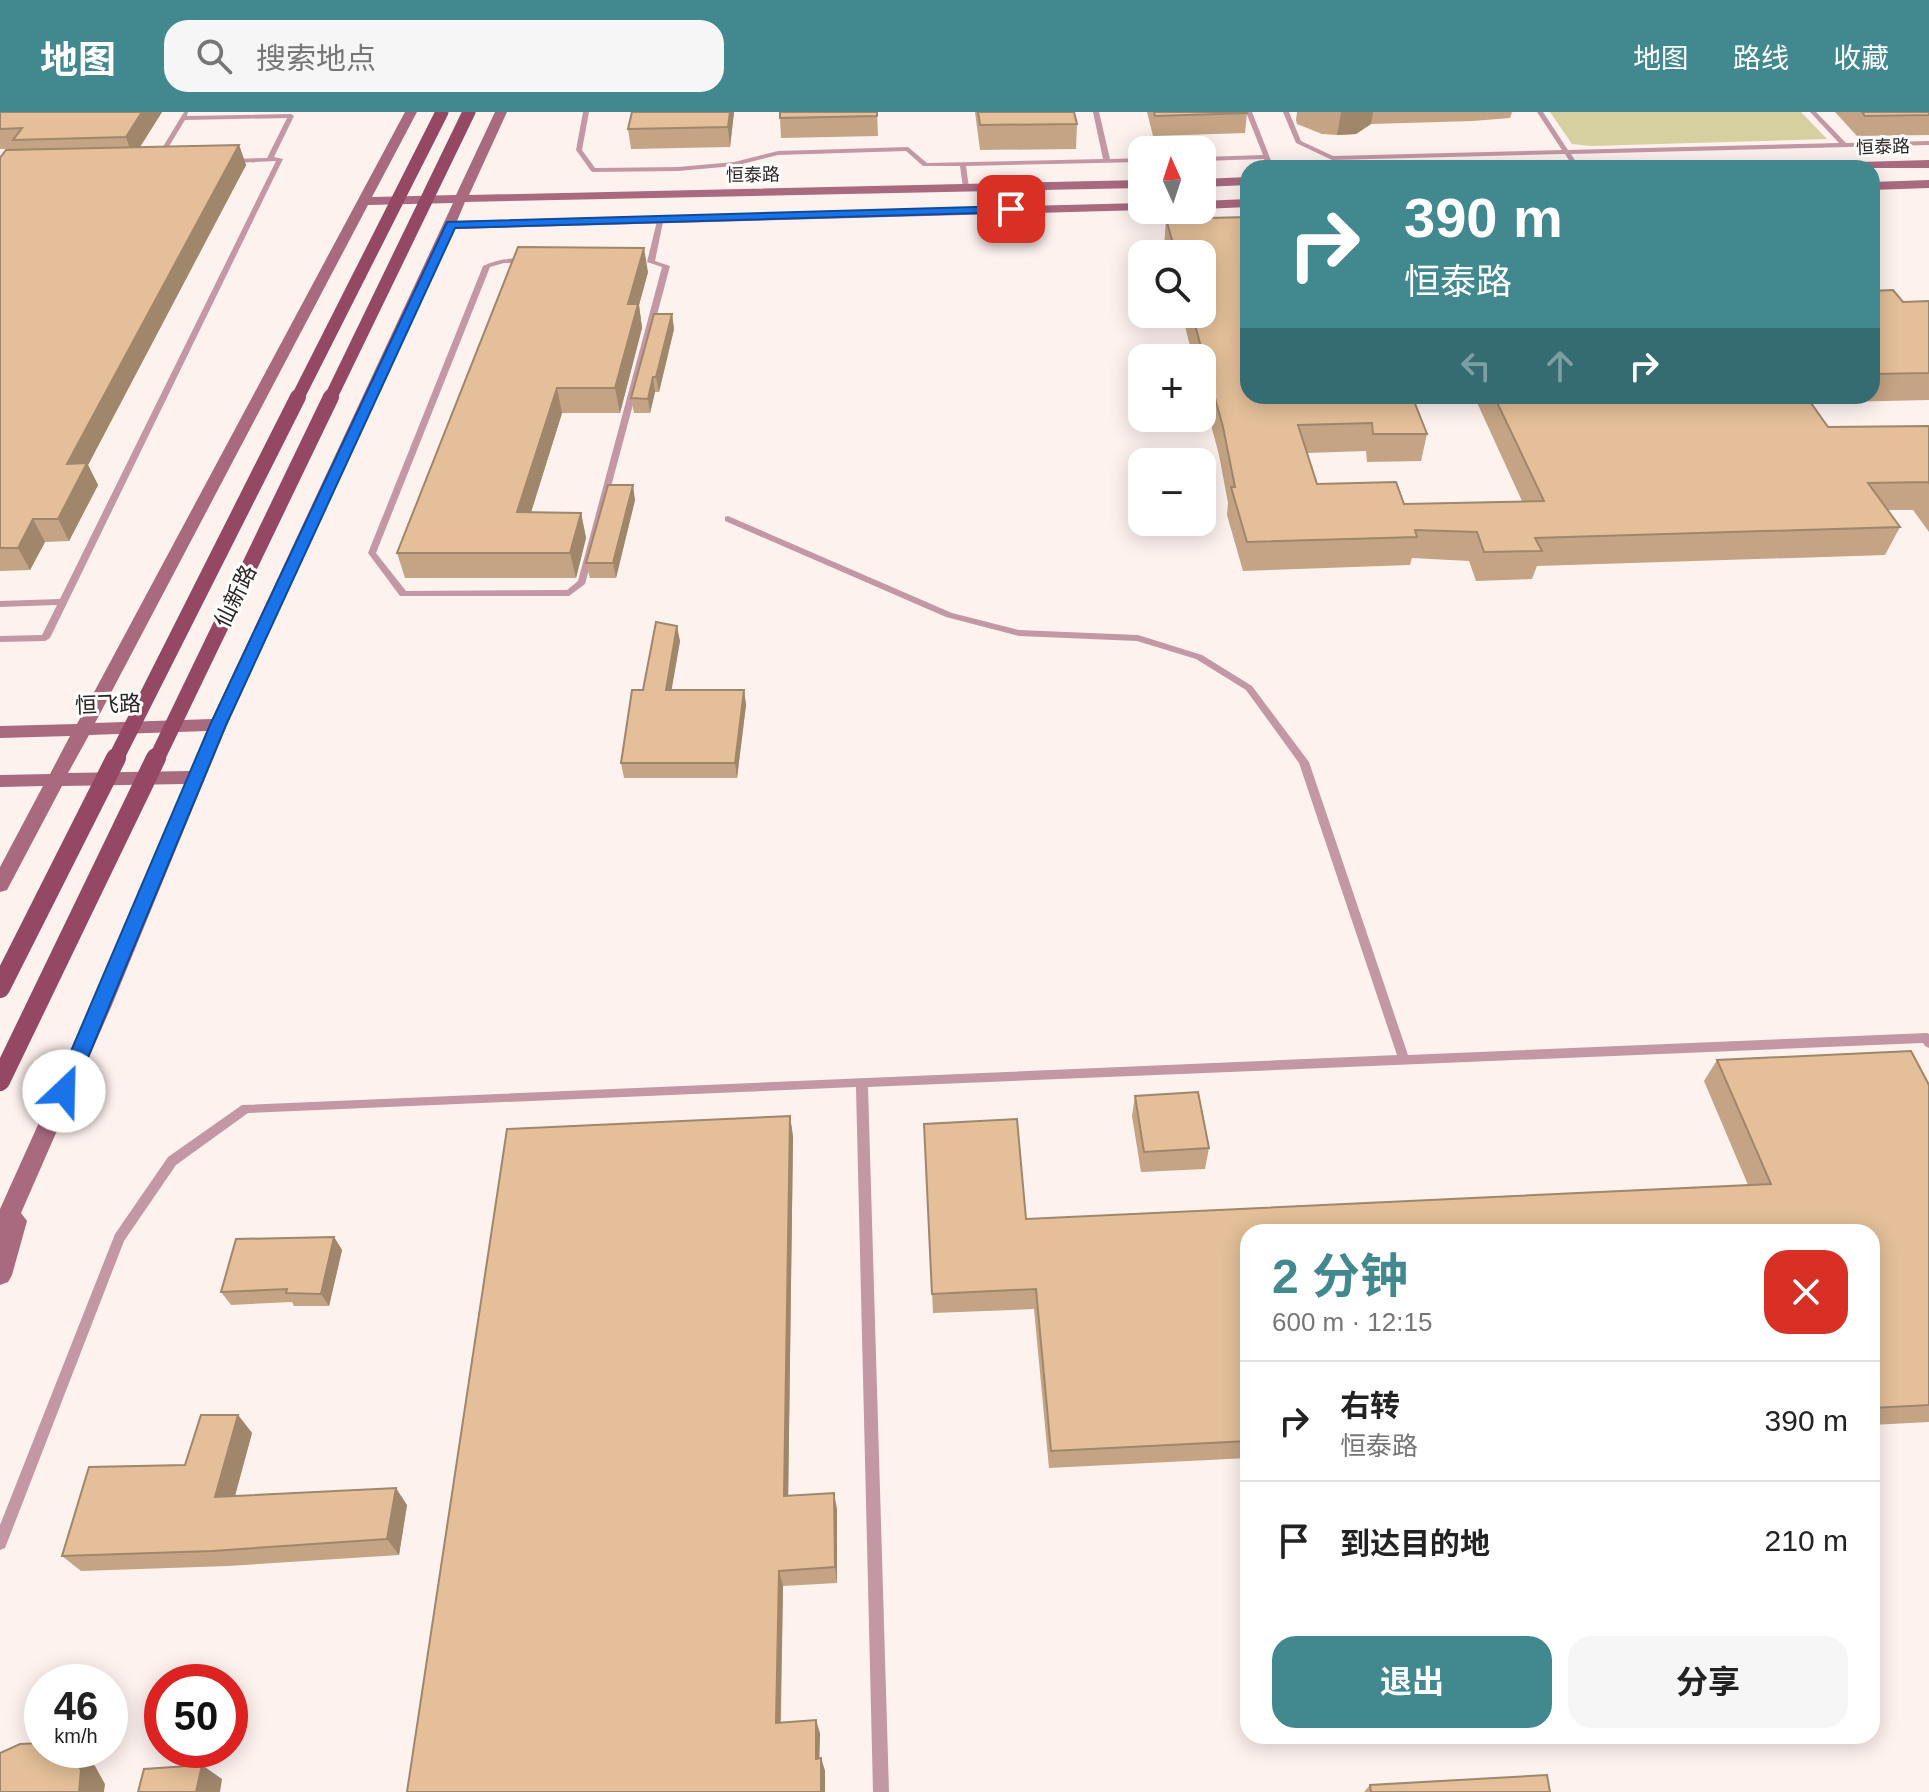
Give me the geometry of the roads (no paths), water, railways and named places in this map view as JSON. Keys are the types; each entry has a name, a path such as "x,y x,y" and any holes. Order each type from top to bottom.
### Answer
{"main road":[{"path":"0,885 411,112"},
{"name":"仙新路","path":"0,988 442,112"},
{"name":"仙新路","path":"0,1081 469,112"},
{"name":"仙新路","path":"0,1235 102,1005 218,725 501,112"},
{"name":"恒泰路","path":"1880,165 1929,164"},
{"path":"1216,182 1240,181"},
{"name":"恒泰路","path":"364,201 1128,184"},
{"name":"恒泰路","path":"1880,186 1929,184"},
{"path":"1216,204 1240,203"},
{"name":"恒泰路","path":"451,225 661,217 1128,207"},
{"name":"恒飞路","path":"0,732 218,725"},
{"path":"0,781 196,777"},
{"name":"仙新路","path":"0,1275 38,1149"}],"lane":[{"path":"586,112 579,150 593,170 678,169 734,164 778,153 908,149 925,165 1128,160"},
{"path":"1096,112 1107,161"},
{"path":"1249,112 1267,160"},
{"path":"1286,112 1298,142 1332,158 1929,143"},
{"path":"1540,112 1572,160"},
{"path":"1813,112 1844,145"},
{"path":"156,162 184,115 291,116 269,160"},
{"path":"1216,159 1266,157"},
{"path":"0,639 45,638 280,159 226,161"},
{"path":"140,163 170,162"},
{"path":"963,164 966,188"},
{"path":"651,262 661,217"},
{"path":"533,261 503,261 487,266 372,553 403,594 569,593 582,582 666,266 636,262"},
{"path":"728,519 949,615 1019,633 1138,638 1199,657 1249,688 1304,762 1404,1060"},
{"path":"0,604 63,602"},
{"path":"0,1543 119,1238 172,1161 246,1108 1927,1038 1929,1043"},
{"path":"862,1082 881,1792"}]}
